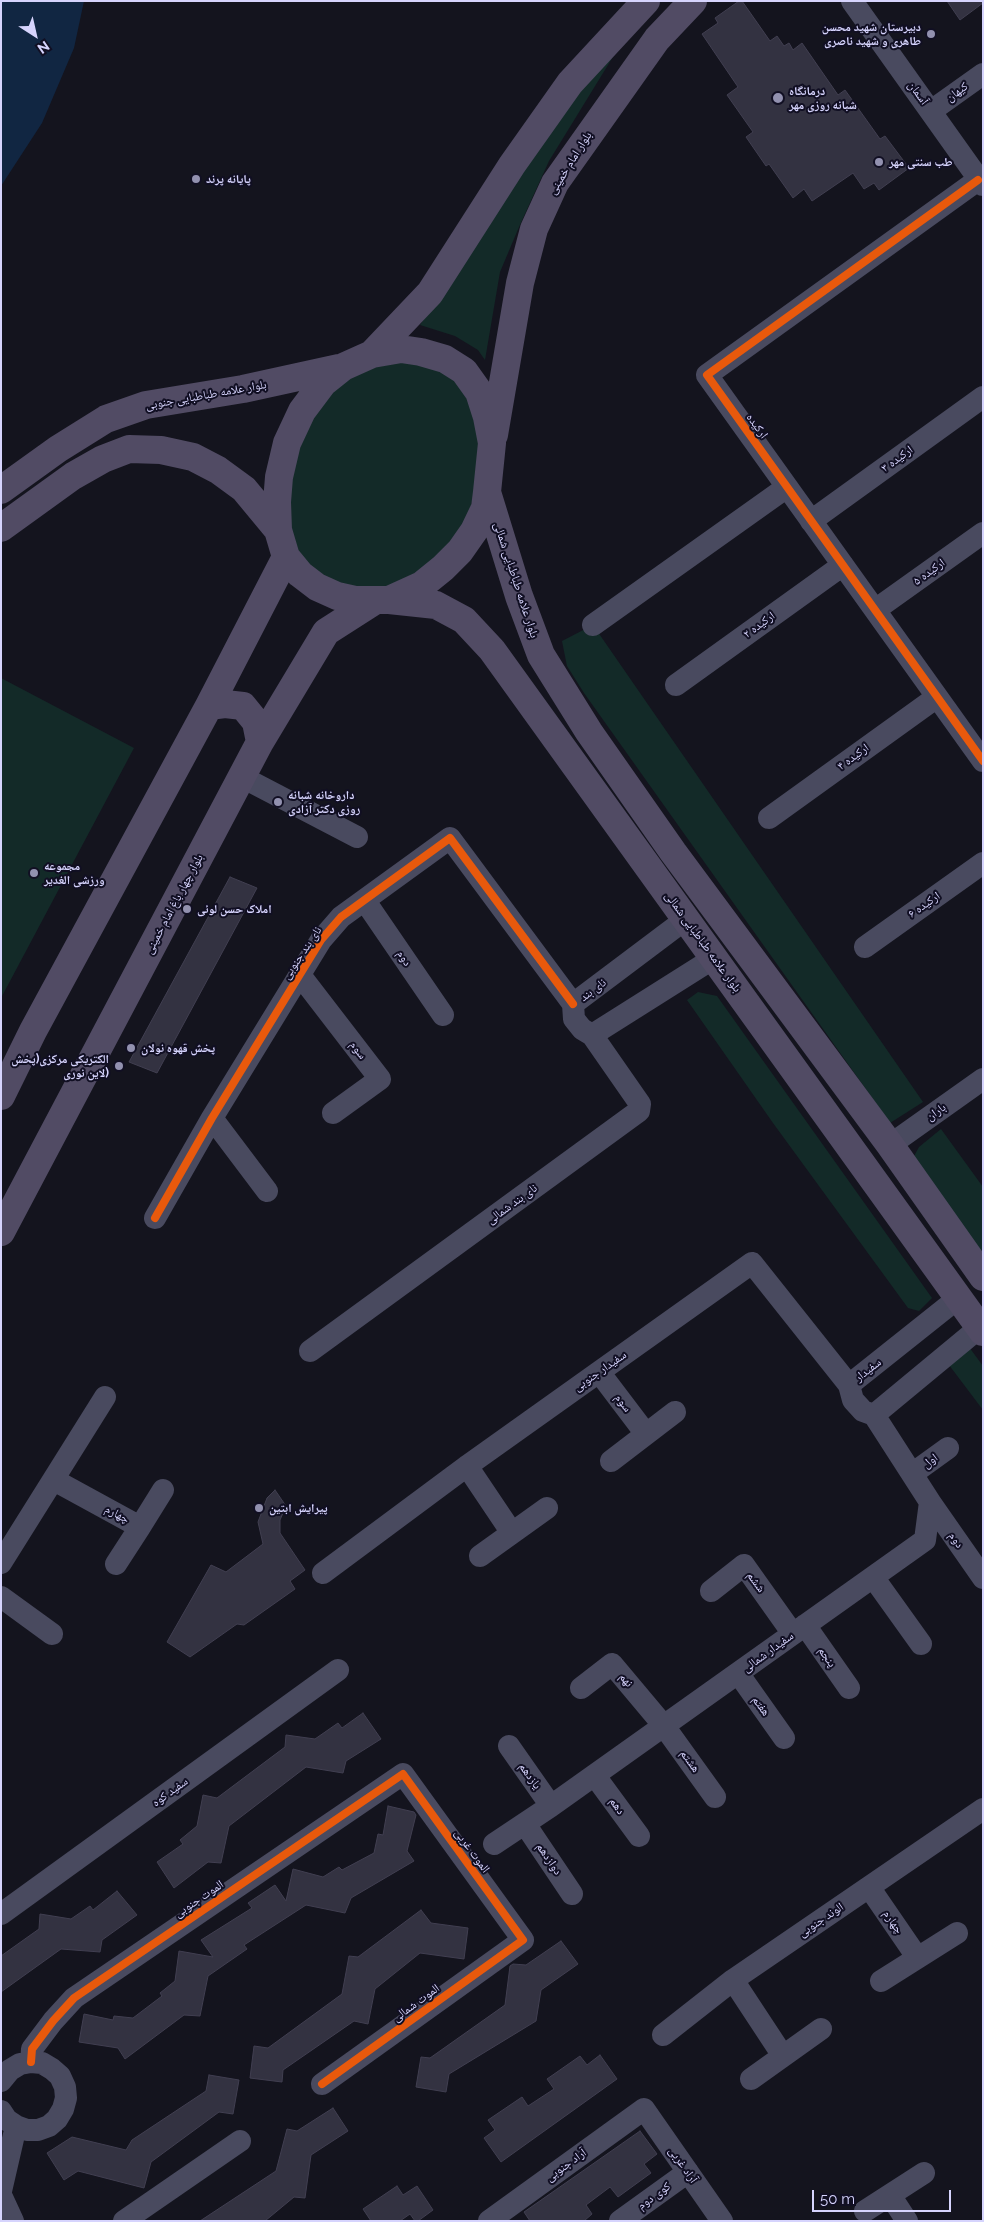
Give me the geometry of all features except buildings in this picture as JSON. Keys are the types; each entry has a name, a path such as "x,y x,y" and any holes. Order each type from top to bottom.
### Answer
{"main road":[{"path":"372,354 430,293 512,165 570,83 646,1"},
{"name":"بلوار امام خمینی","path":"492,443 520,283 534,229 555,183 657,39 693,1"},
{"path":"5,1079 33,1031 209,706 286,557 278,530 277,502 279,477 287,443 302,411 323,383 343,367 372,354 401,348 422,352 445,360 464,370 479,392 487,417 492,443"},
{"name":"بلوار علامه طباطبایی جنوبی","path":"1,490 58,449 106,419 146,405 243,389 343,367"},
{"name":"بلوار چهار باغ امام خمینی","path":"1,1232 260,742 326,632 383,600 422,585 444,568 460,551 474,531 485,508 492,443"},
{"path":"1,528 73,476 103,459 129,449 161,450 185,456 218,470 244,489 278,530"},
{"name":"بلوار علامه طباطبایی شمالی","path":"487,492 519,596 541,655 558,685 673,852 890,1145 983,1277"},
{"name":"بلوار علامه طباطبایی شمالی","path":"286,557 300,574 317,587 337,596 355,600 383,600 436,605 464,620 492,650 981,1330"},
{"path":"209,706 225,704 243,706 256,722 260,742"},
{"path":"1,1200 7,1198 43,1154"}],"street":[{"name":"آسمان","path":"852,1 981,182"},
{"name":"کیهان","path":"931,111 983,74"},
{"name":"ارکیده","path":"979,750 937,697 707,376 981,182"},
{"name":"ارکیده ۳","path":"811,521 983,397"},
{"path":"593,625 787,487"},
{"name":"ارکیده ۵","path":"875,610 983,533"},
{"name":"ارکیده ۲","path":"676,685 842,565"},
{"name":"ارکیده ۴","path":"769,818 937,697"},
{"path":"242,776 357,837"},
{"name":"نای بند جنوبی","path":"155,1218 212,1118 321,940 341,917 450,838 573,1004"},
{"name":"ارکیده ۶","path":"865,947 983,863"},
{"name":"دوم","path":"365,901 443,1015"},
{"name":"نای بند","path":"592,1035 582,1029 574,1019 573,1004 686,919"},
{"path":"592,1035 714,958"},
{"name":"سوم","path":"300,975 380,1079 333,1113"},
{"name":"نای بند شمالی","path":"310,1351 639,1111 640,1104 592,1035"},
{"name":"باران","path":"890,1145 983,1079"},
{"path":"212,1118 268,1190"},
{"name":"سفیدار جنوبی","path":"324,1573 467,1466 752,1263 849,1385"},
{"name":"سفیدار","path":"874,1415 863,1411 853,1400 849,1385 957,1299"},
{"path":"930,1502 874,1415 981,1330"},
{"name":"سوم","path":"599,1372 646,1434"},
{"path":"1,1563 105,1397"},
{"path":"611,1461 675,1412"},
{"name":"اول","path":"912,1474 948,1448"},
{"path":"467,1466 512,1533"},
{"name":"چهارم","path":"54,1480 140,1527 116,1564"},
{"path":"140,1527 163,1490"},
{"name":"دوم","path":"930,1502 983,1578"},
{"name":"سفیدار شمالی","path":"494,1844 552,1806 925,1540 930,1502"},
{"path":"480,1556 547,1508"},
{"name":"ششم","path":"711,1591 744,1565 799,1630"},
{"path":"873,1577 921,1644"},
{"path":"1,1597 52,1634"},
{"name":"پنجم","path":"799,1630 849,1688"},
{"name":"نهم","path":"581,1688 612,1664 664,1726"},
{"name":"سفید کوه","path":"1,1914 338,1670"},
{"name":"هفتم","path":"738,1673 784,1738"},
{"name":"هشتم","path":"664,1726 716,1797"},
{"name":"یازدهم","path":"509,1746 552,1806"},
{"name":"الموت غربی","path":"403,1774 523,1940"},
{"name":"الموت جنوبی","path":"31,2062 32,2048 74,1998 403,1774"},
{"name":"دهم","path":"594,1776 639,1836"},
{"name":"الوند جنوبی","path":"663,2035 733,1980 983,1809"},
{"name":"دوازدهم","path":"525,1824 572,1894"},
{"name":"چهارم","path":"870,1887 917,1957"},
{"path":"881,1981 956,1933"},
{"name":"الموت شمالی","path":"322,2084 523,1940"},
{"path":"733,1980 783,2056"},
{"path":"750,2079 821,2029"},
{"path":"1,2082 10,2070 20,2064 31,2062 42,2063 52,2069 60,2076 65,2087 65,2104 58,2118 49,2126 38,2130 27,2130 9,2119 1,2193 13,2221"},
{"name":"آراد غربی","path":"644,2109 722,2221"},
{"name":"آراد جنوبی","path":"489,2221 644,2109"},
{"path":"124,2221 240,2141"},
{"name":"کوی دوم","path":"620,2221 688,2172"},
{"path":"865,2211 924,2173"},
{"path":"890,2195 907,2221"}],"green space":[{"path":"635,21 549,161 519,227 500,272 485,360 478,350 455,336 420,325 539,141"},
{"path":"402,359 422,363 452,377 472,405 480,445 477,481 469,514 453,543 426,569 387,588 356,589 326,581 299,557 287,522 289,472 306,422 336,381 368,364"},
{"path":"593,625 923,1102 890,1123 584,693 567,666 562,641"},
{"name":"مجموعه ورزشی الغدیر","path":"1,678 134,748 1,998"},
{"path":"698,992 717,996 932,1298 919,1311 908,1308 773,1123 687,1000"},
{"path":"941,1129 983,1187 983,1266 913,1158 919,1147"},
{"path":"969,1347 983,1366 983,1410 949,1365"}],"water":[{"path":"1,1 84,1 74,48 42,123 1,186"}],"cycle path":[{"path":"978,180 707,375 983,761"},
{"path":"155,1218 212,1118 321,940 341,917 450,838 573,1004"},
{"path":"31,2062 32,2049 53,2021 74,1998 403,1774 523,1940 322,2084"}],"place":[{"name":"دبیرستان شهید محسن طاهری و شهید ناصری","path":"931,34"},
{"name":"درمانگاه شبانه روزی مهر","path":"778,98"},
{"name":"طب سنتی مهر","path":"879,162"},
{"name":"پایانه پرند","path":"196,179"},
{"name":"داروخانه شبانه روزی دکتر آزادی","path":"278,802"},
{"name":"مجموعه ورزشی الغدیر","path":"34,873"},
{"name":"املاک حسن لوئی","path":"187,909"},
{"name":"پخش قهوه نولان","path":"131,1048"},
{"name":"الکتریکی مرکزی(پخش لاین نوری)","path":"119,1066"},
{"name":"پیرایش ابتین","path":"259,1508"}]}
